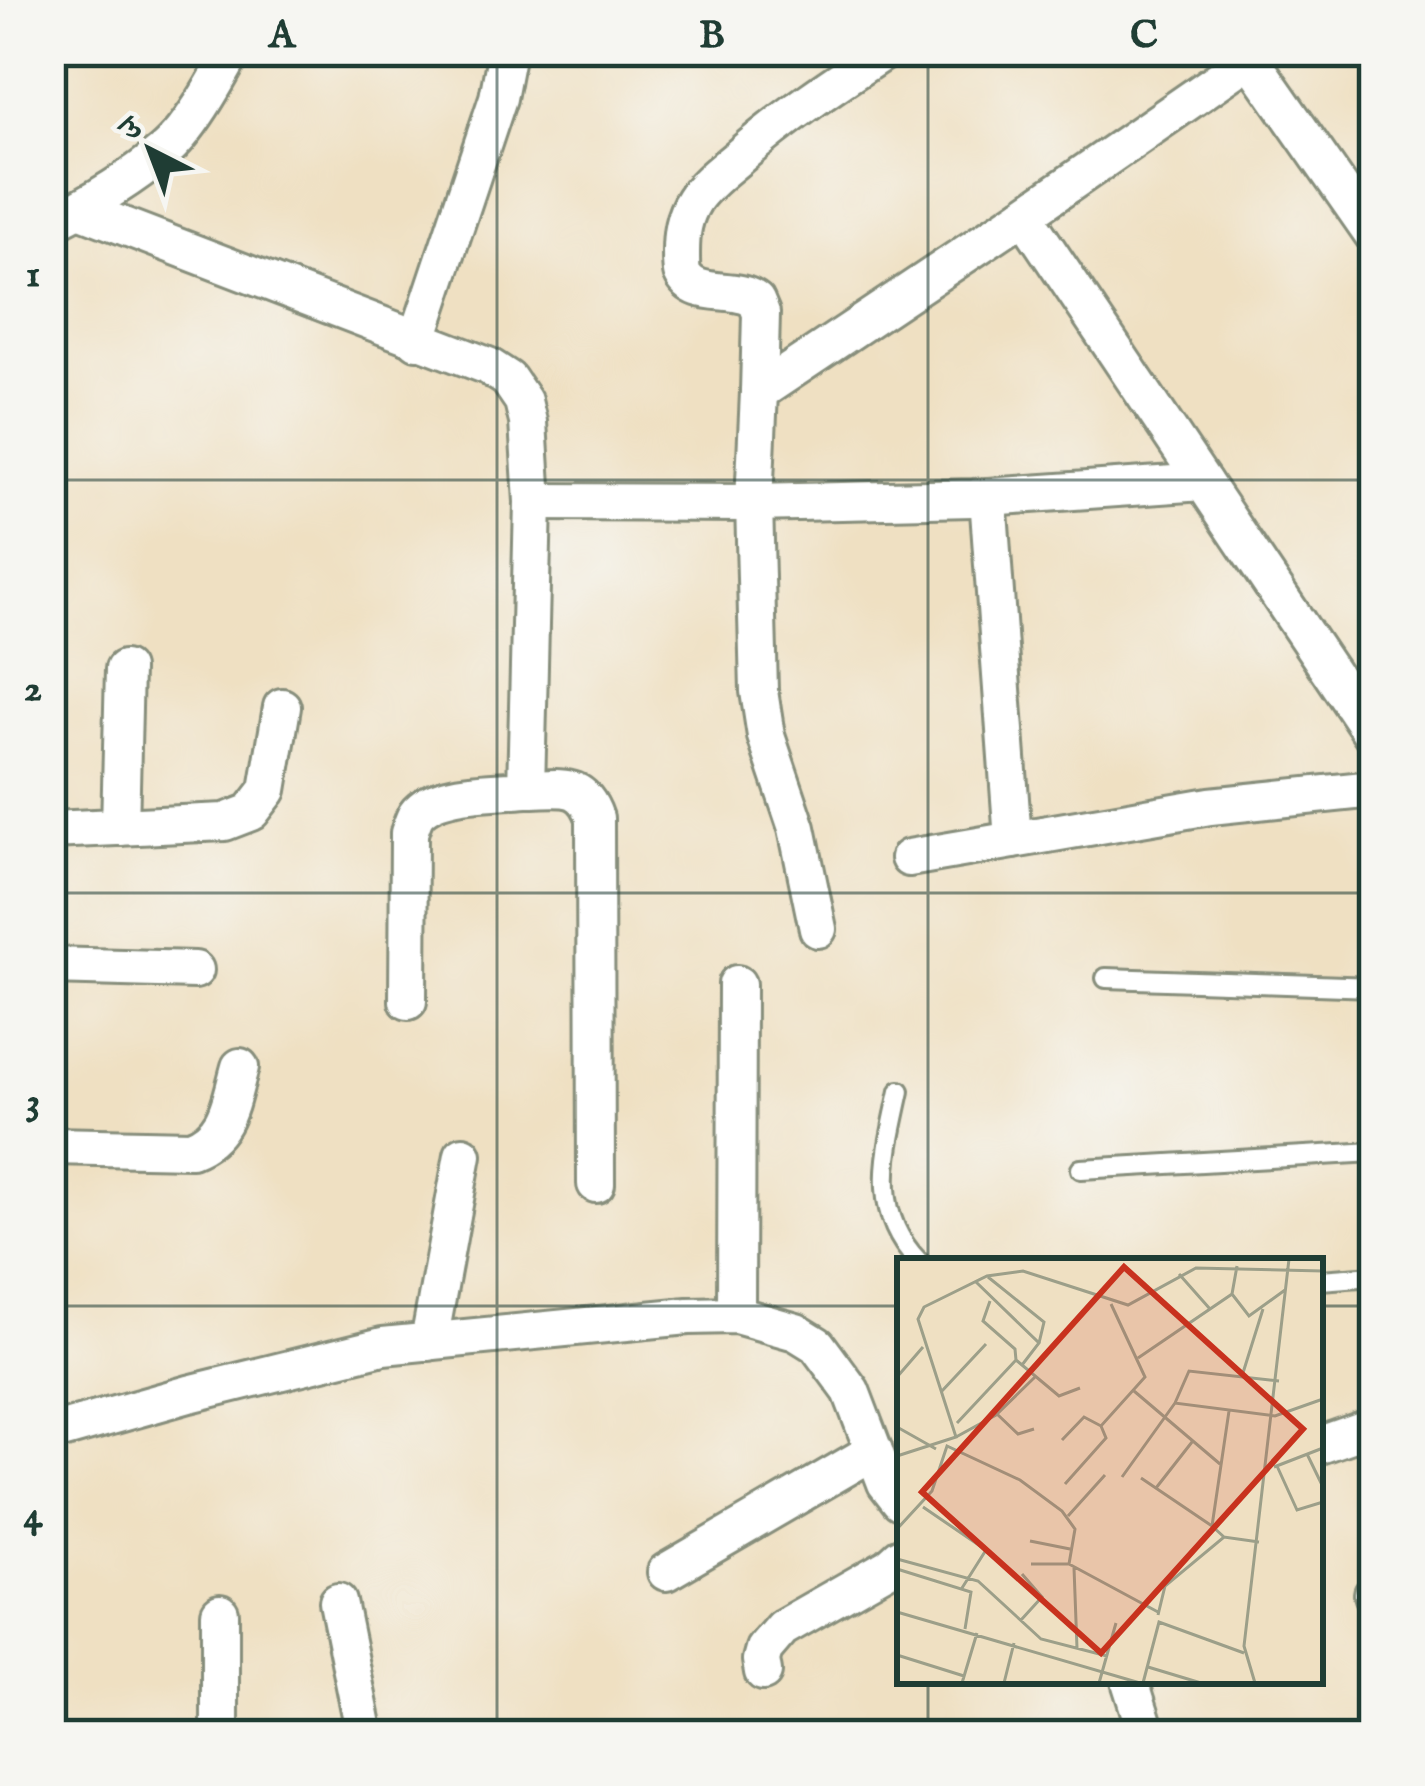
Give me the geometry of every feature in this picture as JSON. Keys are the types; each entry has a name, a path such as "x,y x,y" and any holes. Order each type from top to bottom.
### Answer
{"street":[{"path":"65,216 166,150 212,90 232,51"},
{"path":"417,341 498,98 507,51"},
{"path":"818,929 797,828 766,736 759,692 754,503 761,314 750,295 698,288 682,271 681,236 694,200 707,184 786,117 884,51"},
{"path":"758,392 1024,215 1250,54 1374,236"},
{"path":"1024,215 1374,737"},
{"path":"65,216 488,366 508,380 523,401 528,422 533,502 526,790"},
{"path":"533,502 988,497 1203,482"},
{"path":"988,497 1013,840"},
{"path":"120,827 124,669"},
{"path":"51,830 225,822 251,812 268,790 282,707"},
{"path":"909,858 1210,806 1374,789"},
{"path":"408,1001 409,833 416,815 429,804 452,796 526,790 582,793 595,818 596,1184"},
{"path":"51,966 195,970"},
{"path":"736,1315 737,984"},
{"path":"51,1146 191,1149 207,1143 222,1127 241,1067"},
{"path":"429,1342 463,1155"},
{"path":"51,1433 383,1346 736,1315 796,1332 817,1345 851,1391 886,1483 897,1498"},
{"path":"1323,1443 1374,1426"},
{"path":"666,1573 874,1451"},
{"path":"763,1672 764,1649 782,1628 897,1560"},
{"path":"338,1602 365,1735"},
{"path":"220,1613 220,1735"},
{"path":"1131,1684 1147,1735"}],"lane":[{"path":"1106,978 1374,987"},
{"path":"900,1091 885,1162 884,1192 893,1224 915,1258"},
{"path":"1081,1169 1374,1152"},
{"path":"1323,1280 1374,1276"}]}
